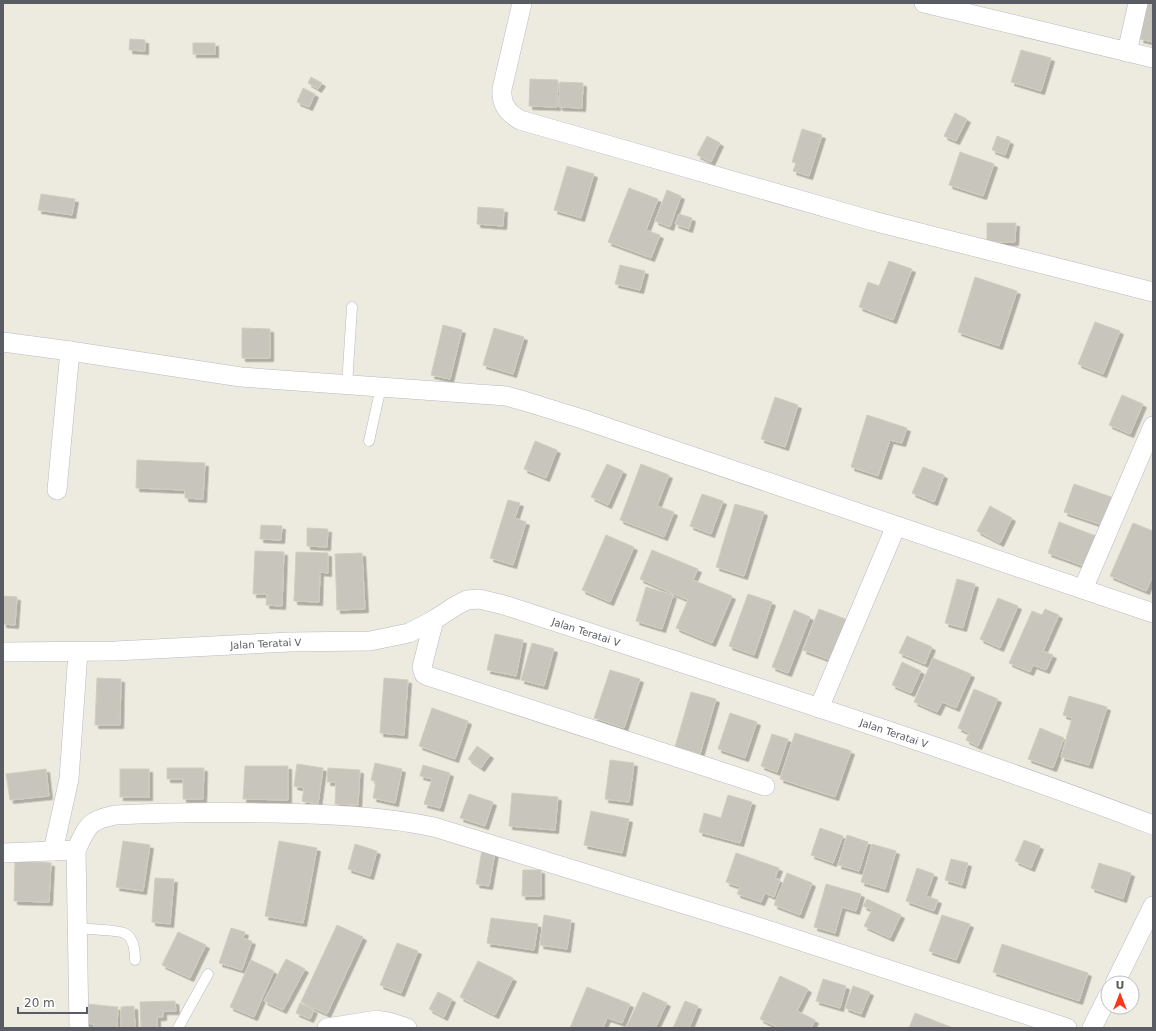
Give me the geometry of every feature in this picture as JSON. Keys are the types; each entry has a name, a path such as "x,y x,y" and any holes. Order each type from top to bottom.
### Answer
{"street":[{"path":"522,3 502,89 504,106 520,120 873,221 1153,292"},
{"path":"924,3 952,6 1153,58"},
{"path":"1127,52 1138,3"},
{"path":"3,342 241,377 506,396 589,421 1153,613"},
{"path":"57,490 70,351"},
{"path":"1083,589 1153,426"},
{"path":"819,708 896,526"},
{"name":"Jalan Teratai V","path":"3,652 78,652 290,642 370,641 409,633 467,600 479,599 504,605 819,708 1049,786 1153,825"},
{"path":"434,620 422,667 424,674 765,786"},
{"path":"53,851 69,779 78,652"},
{"path":"79,1028 76,850 88,827 100,818 115,814 216,812 333,814 412,822 434,827 752,925 1067,1028"},
{"path":"3,853 76,850"},
{"path":"1119,975 1153,906"},
{"path":"1092,1028 1100,1012"},
{"path":"327,1028 377,1020 407,1028"}],"lane":[{"path":"347,385 352,307"},
{"path":"369,441 381,387"},
{"path":"77,928 124,932 134,947 135,960"},
{"path":"178,1028 208,974"}],"building":[{"path":"1147,3 1153,3 1153,42 1140,39"},
{"path":"130,39 145,40 145,51 129,50"},
{"path":"193,43 215,43 215,54 193,54"},
{"path":"1021,50 1051,58 1041,91 1011,82"},
{"path":"311,77 322,83 318,89 308,83"},
{"path":"530,79 558,80 557,107 529,106"},
{"path":"560,82 583,83 582,108 559,107"},
{"path":"303,88 315,94 309,107 297,102"},
{"path":"955,113 967,119 956,141 944,136"},
{"path":"802,129 822,135 809,176 793,171 796,163 792,162"},
{"path":"707,136 720,143 711,162 697,155"},
{"path":"997,136 1010,141 1005,155 992,150"},
{"path":"960,152 994,164 983,196 949,185"},
{"path":"567,166 594,174 581,218 554,210"},
{"path":"629,188 658,199 646,230 660,235 651,258 608,242"},
{"path":"667,190 681,196 670,227 655,221"},
{"path":"41,194 75,199 72,215 38,210"},
{"path":"478,207 504,209 503,226 477,224"},
{"path":"679,214 692,218 689,229 675,224"},
{"path":"987,223 1016,223 1015,242 987,242"},
{"path":"889,261 912,269 893,320 859,307 868,282 879,286"},
{"path":"620,265 645,271 640,290 615,284"},
{"path":"975,277 1017,291 999,346 958,332"},
{"path":"1095,322 1120,331 1103,374 1078,364"},
{"path":"443,325 462,330 450,379 431,375"},
{"path":"242,328 270,329 270,358 242,358"},
{"path":"494,328 524,337 513,374 483,365"},
{"path":"1122,395 1143,404 1130,434 1109,425"},
{"path":"775,397 798,405 785,447 761,439"},
{"path":"867,415 907,428 902,443 890,440 878,476 851,467"},
{"path":"535,441 557,450 546,478 524,469"},
{"path":"137,460 205,463 203,499 185,498 185,490 136,488"},
{"path":"607,464 623,471 608,505 591,497"},
{"path":"641,464 669,475 657,506 674,512 664,537 620,520"},
{"path":"923,467 944,475 934,502 912,493"},
{"path":"1074,484 1114,498 1105,526 1064,512"},
{"path":"702,494 723,501 711,534 690,526"},
{"path":"508,500 520,503 515,518 526,522 513,565 490,558"},
{"path":"735,504 764,512 744,576 716,567"},
{"path":"990,506 1012,518 1000,543 977,531"},
{"path":"1059,522 1096,536 1084,566 1048,553"},
{"path":"1133,523 1153,531 1153,575 1146,591 1110,576"},
{"path":"261,525 282,526 281,540 260,539"},
{"path":"307,528 328,529 327,547 307,546"},
{"path":"606,535 634,547 610,602 582,590"},
{"path":"652,550 698,569 693,580 732,596 712,643 676,628 688,600 640,579"},
{"path":"255,551 284,552 282,606 266,605 267,594 253,594"},
{"path":"296,552 328,553 328,573 320,572 319,602 294,601"},
{"path":"362,553 365,609 337,610 335,554"},
{"path":"957,579 975,584 963,628 945,623"},
{"path":"646,587 673,595 662,629 636,621"},
{"path":"748,594 772,602 754,655 729,646"},
{"path":"3,596 17,597 15,625 3,624"},
{"path":"998,598 1018,606 1000,648 980,639"},
{"path":"819,609 848,620 833,661 803,650"},
{"path":"1045,609 1059,615 1043,651 1053,655 1046,670 1033,665 1030,672 1009,663 1032,611 1042,615"},
{"path":"794,610 810,617 788,673 772,667"},
{"path":"495,634 523,640 516,676 487,670"},
{"path":"907,636 932,647 925,664 899,653"},
{"path":"532,643 554,649 544,686 521,680"},
{"path":"933,658 971,674 956,708 942,702 937,712 914,702"},
{"path":"902,662 921,671 911,693 892,685"},
{"path":"610,670 640,679 624,728 594,718"},
{"path":"97,678 121,679 120,725 95,725"},
{"path":"384,678 408,680 404,735 380,733"},
{"path":"974,689 998,699 978,746 966,740 969,733 958,728"},
{"path":"691,692 716,699 700,754 675,747"},
{"path":"1069,696 1107,707 1089,765 1061,757 1072,718 1063,715"},
{"path":"432,708 468,721 455,759 419,746"},
{"path":"730,713 757,722 745,758 718,749"},
{"path":"1040,728 1064,738 1053,768 1028,759"},
{"path":"795,733 851,751 835,797 780,779"},
{"path":"772,734 788,739 777,772 761,766"},
{"path":"477,746 490,755 481,768 468,759"},
{"path":"610,760 634,763 629,802 605,799"},
{"path":"375,763 402,769 395,803 373,798 376,782 371,780"},
{"path":"297,764 323,768 318,804 302,801 304,788 294,786"},
{"path":"423,765 450,773 440,808 424,804 432,779 420,776"},
{"path":"245,766 288,766 288,800 243,799"},
{"path":"167,768 204,768 203,799 183,799 183,779 167,779"},
{"path":"328,768 360,770 358,805 335,804 336,782 327,782"},
{"path":"46,769 49,796 10,800 6,774"},
{"path":"120,769 149,769 149,797 120,797"},
{"path":"512,793 558,797 555,830 509,826"},
{"path":"469,794 493,802 485,826 460,818"},
{"path":"728,795 752,802 740,843 699,832 704,813 721,818"},
{"path":"591,811 629,819 622,853 584,845"},
{"path":"820,828 843,836 833,863 811,855"},
{"path":"847,835 868,842 859,871 838,865"},
{"path":"1024,840 1040,846 1031,868 1015,861"},
{"path":"123,841 150,845 143,891 116,887"},
{"path":"279,841 317,848 303,923 265,916"},
{"path":"355,844 377,851 370,876 348,869"},
{"path":"872,844 896,851 885,889 861,882"},
{"path":"482,850 495,852 489,886 476,884"},
{"path":"736,853 779,868 775,878 780,880 774,897 765,893 761,902 737,894 740,887 726,882"},
{"path":"951,859 968,863 962,885 945,880"},
{"path":"15,861 51,863 49,902 14,901"},
{"path":"1099,863 1131,873 1123,899 1091,888"},
{"path":"917,868 934,874 926,896 938,900 934,911 906,901"},
{"path":"523,870 541,870 541,896 522,896"},
{"path":"787,873 812,883 800,915 774,905"},
{"path":"155,878 174,879 170,924 152,922"},
{"path":"826,884 861,894 856,911 842,907 835,933 814,927"},
{"path":"867,899 901,915 890,938 864,926 872,910 863,906"},
{"path":"544,915 571,920 567,949 540,945"},
{"path":"942,915 970,924 956,960 929,951"},
{"path":"491,918 538,924 534,950 487,943"},
{"path":"337,925 363,937 327,1014 301,1002"},
{"path":"231,928 245,932 243,938 252,941 242,970 219,963"},
{"path":"178,932 206,945 190,978 162,965"},
{"path":"397,943 418,951 401,993 380,985"},
{"path":"1002,944 1088,973 1079,1001 993,972"},
{"path":"286,959 305,969 283,1010 264,1001"},
{"path":"251,960 274,971 254,1017 230,1007"},
{"path":"478,961 513,978 495,1015 460,997"},
{"path":"780,976 808,989 797,1011 815,1020 811,1028 779,1028 760,1019"},
{"path":"823,979 846,986 840,1008 816,1001"},
{"path":"853,986 870,992 861,1014 845,1008"},
{"path":"587,987 630,1004 622,1023 607,1018 603,1028 570,1028"},
{"path":"438,992 452,999 444,1017 429,1009"},
{"path":"643,992 667,1003 655,1028 626,1028"},
{"path":"175,1001 176,1011 163,1011 163,1017 157,1017 157,1028 141,1028 140,1002"},
{"path":"685,1001 698,1006 689,1028 673,1028"},
{"path":"300,1003 314,1010 310,1019 296,1013"},
{"path":"87,1004 118,1007 117,1028 94,1028 94,1024 85,1023"},
{"path":"134,1006 135,1028 121,1028 121,1007"},
{"path":"915,1013 953,1028 909,1028"}]}
